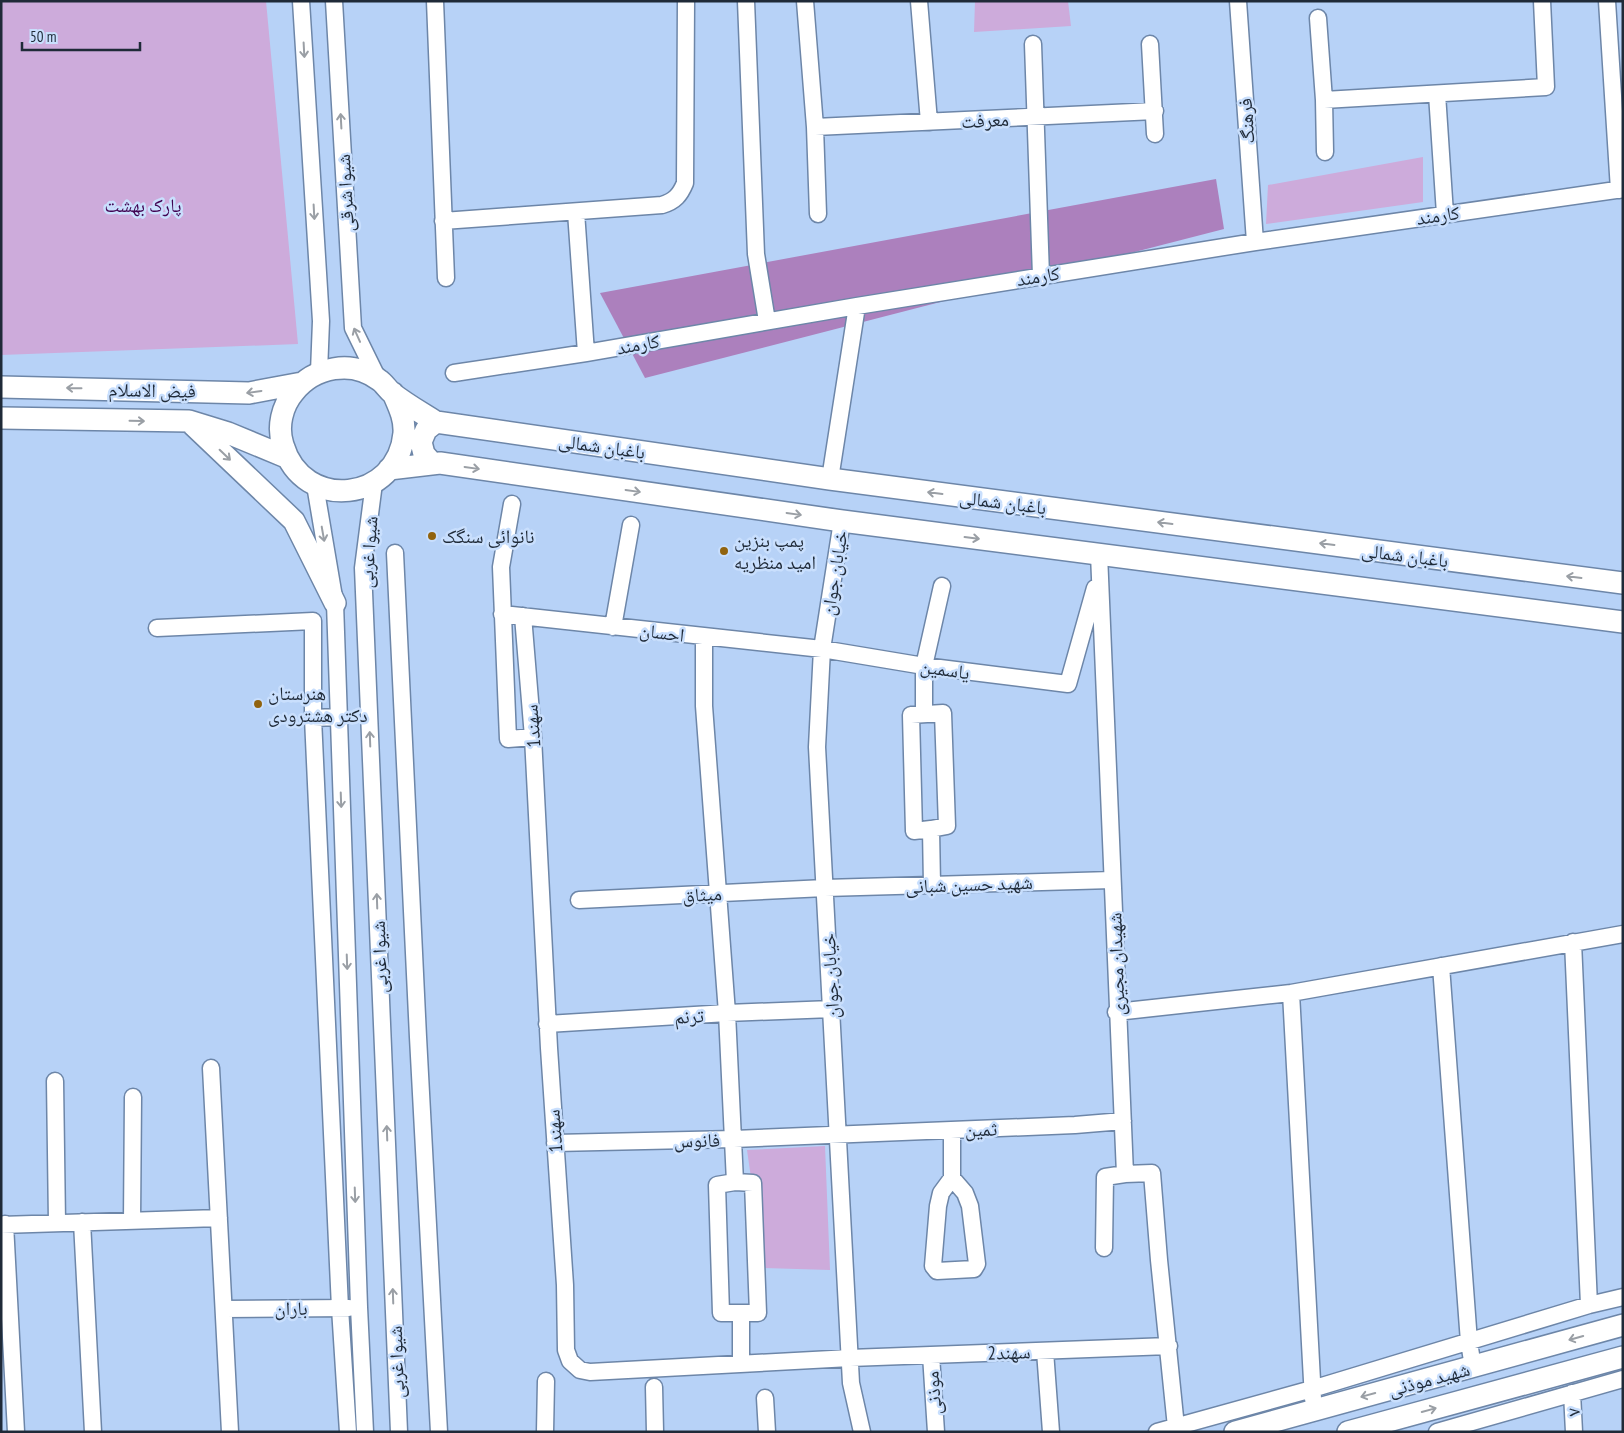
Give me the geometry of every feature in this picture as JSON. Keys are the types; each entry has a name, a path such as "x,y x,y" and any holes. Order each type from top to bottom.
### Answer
{"main road":[{"path":"339,368 360,370 385,386 401,412 404,432 400,452 382,476 355,490 334,491 315,486 298,474 286,457 280,438 281,417 289,398 310,377 339,368"},
{"name":"فیض الاسلام","path":"1,387 249,393 310,377"},
{"name":"باغبان شمالی","path":"385,386 436,422 830,479 1623,583"},
{"name":"فیض الاسلام","path":"1,418 189,421 228,433 286,457"},
{"path":"189,421 294,521 335,603"},
{"path":"433,464 424,454 422,442 426,430 436,422"},
{"name":"باغبان شمالی","path":"382,476 440,463 842,521 1099,563 1623,622"},
{"name":"شهید موذنی","path":"1235,1432 1313,1399 1473,1367 1623,1325"},
{"name":"شهید موذنی","path":"1348,1432 1623,1357"}],"street":[{"name":"شیوا شرقی","path":"301,1 321,321 310,377"},
{"name":"شیوا شرقی","path":"334,1 353,328 385,386"},
{"path":"435,1 446,278"},
{"path":"443,221 662,205 672,202 680,194 685,183 686,1"},
{"path":"746,1 756,254 767,321"},
{"path":"805,1 815,127 818,214"},
{"path":"920,1 929,122"},
{"name":"فرهنگ","path":"1238,1 1255,242"},
{"path":"1324,100 1546,88 1542,1"},
{"path":"1607,1 1621,190"},
{"path":"1318,18 1324,100 1325,152"},
{"path":"1033,44 1041,276"},
{"path":"1150,44 1155,134"},
{"path":"1437,94 1445,214"},
{"name":"معرفت","path":"815,127 1155,111"},
{"name":"کارمند","path":"454,373 586,353 857,306 1255,242 1621,190"},
{"path":"576,212 586,353"},
{"path":"830,479 857,306"},
{"name":"شیوا غربی","path":"382,476 363,568 399,1432"},
{"name":"شیوا غربی","path":"315,486 335,603 359,1307 366,1432"},
{"path":"512,504 501,566 508,739 533,737"},
{"name":"خیابان جوان","path":"842,521 822,649 817,747 851,1383 862,1432"},
{"path":"613,627 631,525"},
{"path":"395,553 439,1432"},
{"name":"یاسمین","path":"822,649 924,666 1068,684 1099,563"},
{"name":"شهیدان مجیری","path":"1099,563 1125,1174"},
{"path":"924,714 924,666 942,586"},
{"name":"احسان","path":"502,614 822,649"},
{"name":"1سهند","path":"523,616 533,737 547,1024 565,1285 566,1350 570,1361 580,1370 590,1372 850,1358"},
{"path":"157,628 313,621 312,718 340,1308 348,1432"},
{"path":"704,637 704,706 727,1013 735,1182"},
{"path":"943,713 947,826 931,829 914,831 911,715 943,713"},
{"path":"312,718 338,717"},
{"path":"931,829 932,885"},
{"name":"شهید حسین شبانی","path":"825,888 1112,880"},
{"name":"میثاق","path":"579,900 825,888"},
{"path":"1117,1012 1291,993 1623,934"},
{"path":"1573,942 1590,1305"},
{"path":"1441,966 1469,1342 1473,1367"},
{"path":"1291,993 1313,1399"},
{"name":"ترنم","path":"547,1024 727,1013 832,1009"},
{"path":"211,1068 230,1432"},
{"path":"55,1081 57,1223"},
{"path":"132,1221 133,1097"},
{"name":"ثمین","path":"838,1134 1075,1125 1123,1121"},
{"path":"952,1130 952,1178 942,1192 938,1206 933,1266 934,1270 937,1271 974,1269 977,1264 970,1206 965,1193 952,1178"},
{"name":"فانوس","path":"555,1143 734,1139 838,1134"},
{"path":"1104,1248 1105,1177 1152,1173 1176,1426"},
{"path":"735,1182 753,1182 758,1313 721,1313 717,1185 735,1182"},
{"path":"16,1432 3,1225 218,1218"},
{"path":"82,1222 93,1432"},
{"path":"1157,1432 1176,1426 1313,1399 1469,1342 1590,1305 1623,1297"},
{"name":"باران","path":"224,1309 359,1307"},
{"path":"741,1313 741,1364"},
{"name":"2سهند","path":"850,1358 1168,1346"},
{"path":"1045,1350 1051,1432"},
{"name":"موذنی","path":"931,1355 936,1432"},
{"path":"1445,1430 1623,1379"},
{"path":"545,1432 546,1381"},
{"path":"654,1387 656,1432"},
{"name":"۷","path":"1572,1393 1574,1432"},
{"path":"765,1398 767,1432"}],"green space":[{"name":"پارک بهشت","path":"1,1 266,1 298,344 1,355"},
{"path":"975,1 1068,1 1071,26 974,32"},
{"path":"1423,157 1423,202 1266,224 1268,185"},
{"path":"825,1146 830,1270 764,1268 747,1150"}],"shaded area":[{"path":"1216,179 1224,229 645,378 600,293"}],"place":[{"name":"نانوائی سنگک","path":"432,536"},
{"name":"پمپ بنزین امید منظریه","path":"724,551"},
{"name":"هنرستان دکتر هشترودی","path":"258,704"}]}
